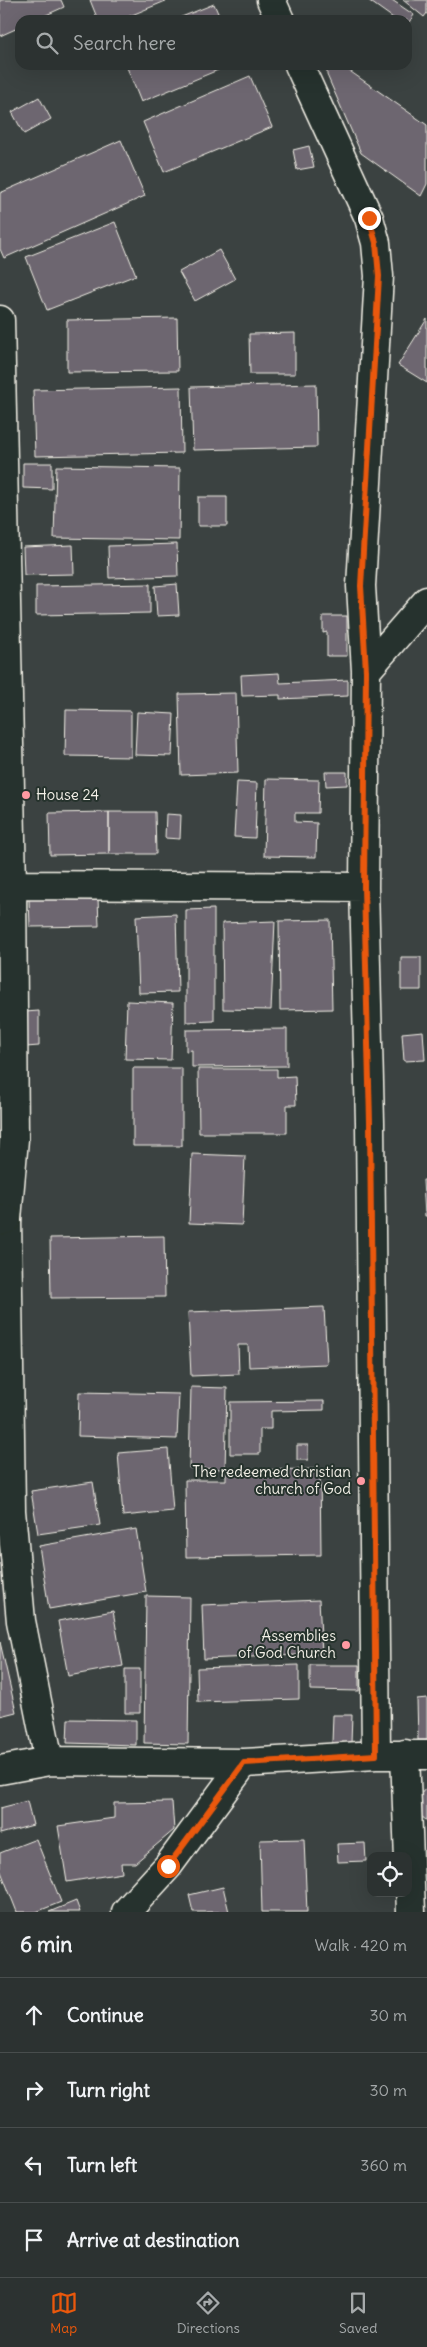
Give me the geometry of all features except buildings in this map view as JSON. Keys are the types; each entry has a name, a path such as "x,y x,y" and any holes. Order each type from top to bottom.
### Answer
{"street":[{"path":"271,0 278,15"},
{"path":"301,70 336,150 369,218 376,243 379,276 361,586 366,671 364,887 370,1122 376,1755"},
{"path":"0,320 12,884 14,1139 3,1220 11,1511 22,1621 49,1761"},
{"path":"366,671 427,601"},
{"path":"12,884 364,887"},
{"path":"0,1770 49,1761 244,1763 376,1755 416,1755 411,1912"},
{"path":"126,1912 168,1866 244,1763"}],"place":[{"name":"House 24","path":"26,795"},
{"name":"The redeemed christian church of God","path":"361,1481"},
{"name":"Assemblies of God Church","path":"346,1645"}],"route":[{"path":"168,1866 244,1763 376,1755 370,1122 364,887 366,671 361,586 379,276 376,243 369,218"}]}
